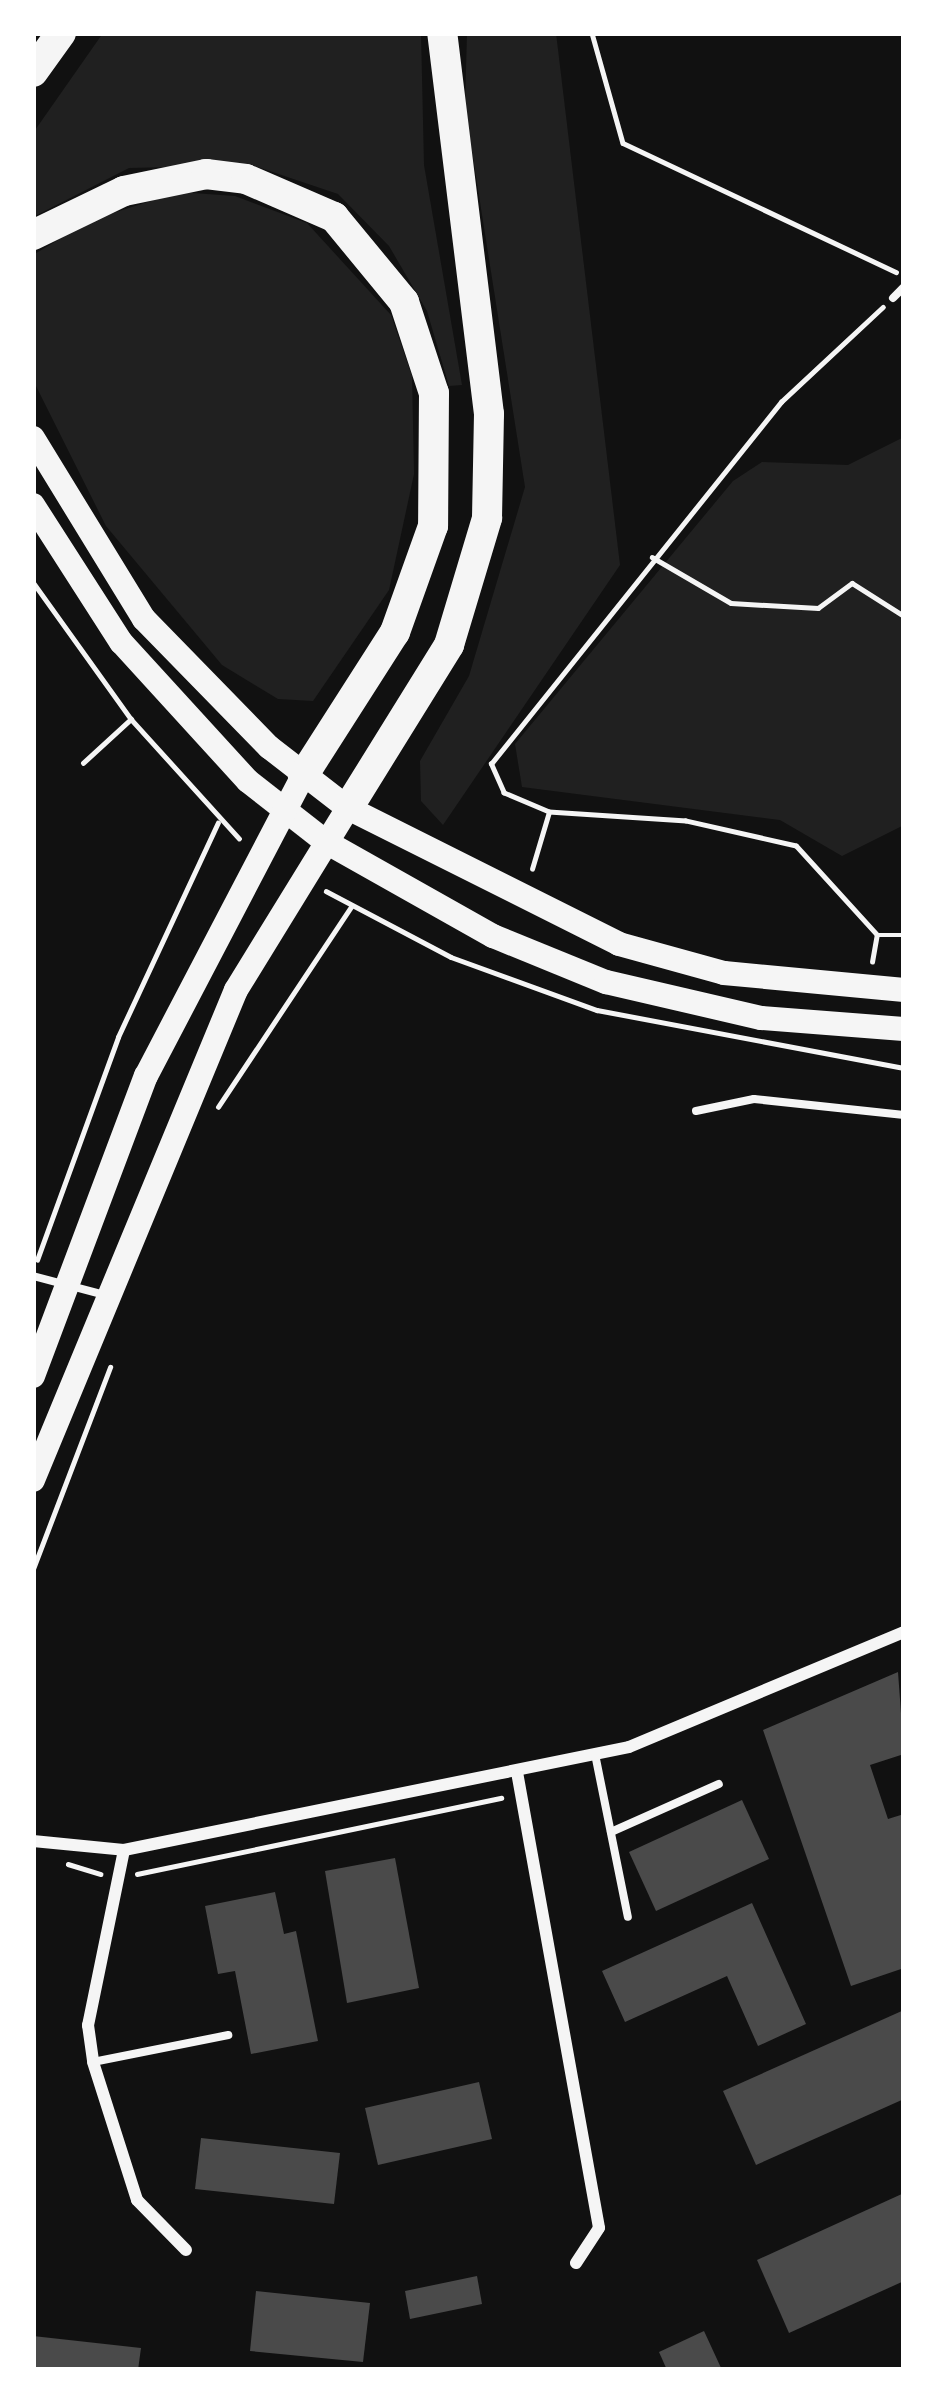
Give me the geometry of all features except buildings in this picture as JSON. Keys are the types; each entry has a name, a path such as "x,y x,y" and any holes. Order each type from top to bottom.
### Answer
{"highway":[{"path":"33,72 61,33"},
{"path":"348,808 449,645 487,518 489,414 442,33"},
{"path":"33,235 171,178 246,179 334,217 404,302 434,393 433,526 395,632 303,776"}],"main road":[{"path":"33,438 132,604 303,776 348,808 517,901 686,964 904,990"},
{"path":"33,505 121,642 281,811 326,842 493,936 606,982 761,1018 904,1029"},
{"path":"33,1376 63,1284 146,1076 303,776"},
{"path":"33,1480 101,1294 236,990 348,808"}],"street":[{"path":"33,1840 124,1850 595,1754 904,1622"},
{"path":"881,1633 904,1632"},
{"path":"517,1772 599,2228 576,2263"},
{"path":"124,1850 88,2025 93,2062 137,2200 186,2250"}],"lane":[{"path":"893,298 904,287"},
{"path":"696,1112 754,1099 904,1114"},
{"path":"33,1274 101,1294"},
{"path":"595,1754 628,1917"},
{"path":"611,1832 719,1784"},
{"path":"93,2062 229,2036"}],"path":[{"path":"592,33 623,143 881,258 898,274 893,298 782,402 494,752 504,794 549,812 772,837 818,862 877,935 904,935"},
{"path":"652,557 731,603 818,608 852,584 904,616"},
{"path":"33,582 131,719 218,823 118,1037 33,1274"},
{"path":"83,764 131,719"},
{"path":"517,901 549,812"},
{"path":"208,1126 351,907 505,980"},
{"path":"33,1569 116,1353"}],"shaded area":[{"path":"103,33 421,33 424,165 462,385 449,386 427,311 389,246 338,194 252,165 129,168 33,217 33,133"},
{"path":"467,33 556,33 620,565 443,825 421,801 420,761 469,676 525,487 465,107"},
{"path":"179,192 235,196 307,223 391,315 412,376 414,474 389,590 313,701 278,699 222,665 106,526 33,380 33,255 91,220"},
{"path":"904,437 904,825 842,856 780,820 522,787 515,744 733,481 762,462 848,465"}]}
